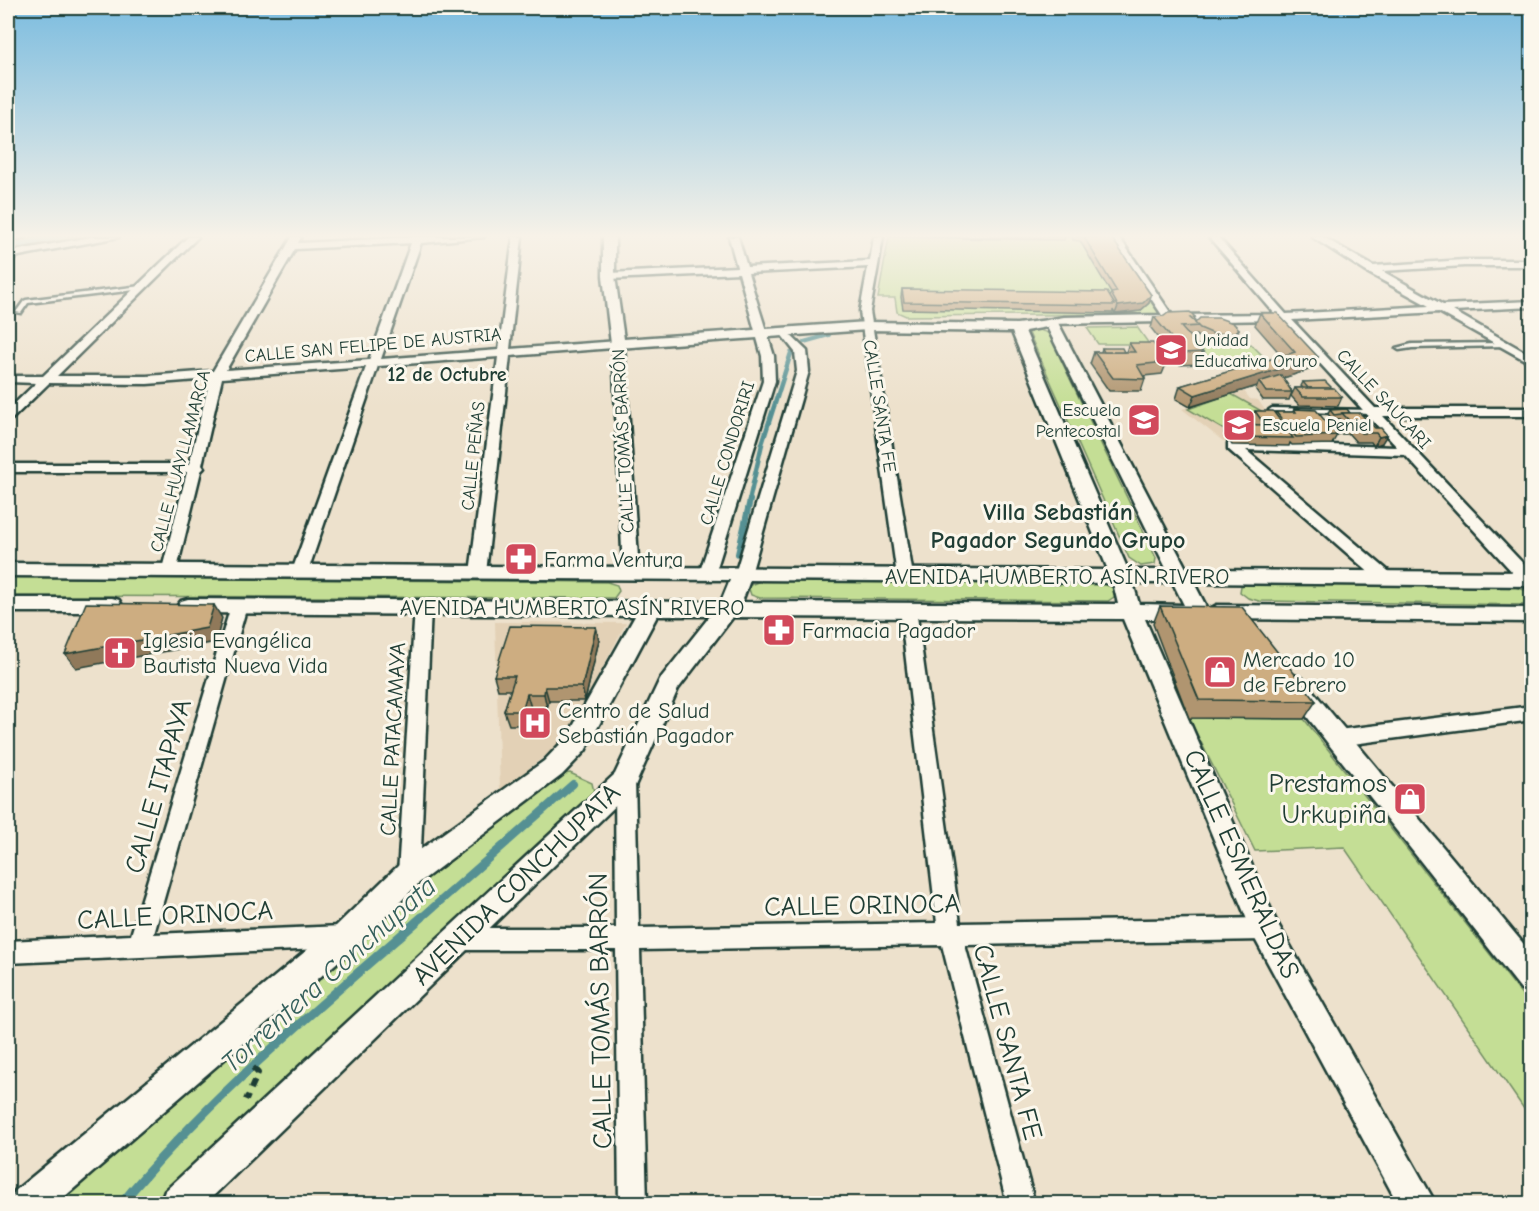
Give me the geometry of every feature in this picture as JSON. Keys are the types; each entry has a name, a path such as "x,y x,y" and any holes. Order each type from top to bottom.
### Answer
{"street":[{"path":"8,416 135,294"},
{"name":"CALLE HUAYLLAMARCA","path":"170,569 197,468 218,375 265,294"},
{"path":"300,571 398,294"},
{"name":"CALLE PEÑAS","path":"478,573 511,294"},
{"name":"CALLE TOMÁS BARRÓN","path":"611,294 618,344 631,573"},
{"name":"CALLE CONDORIRI","path":"707,574 769,381 768,356 749,294"},
{"name":"CALLE SANTA FE","path":"868,294 865,311 905,576"},
{"path":"1152,294 1169,318"},
{"name":"CALLE SAUCARI","path":"1262,294 1530,581"},
{"path":"1414,294 1532,361"},
{"name":"CALLE SAN FELIPE DE AUSTRIA","path":"8,379 147,380 867,326 1017,328 1050,322 1283,317 1438,307 1532,304"},
{"path":"1050,322 1198,612"},
{"name":"CALLE ESMERALDAS","path":"1017,328 1121,576 1131,612 1265,929 1418,1203"},
{"name":"AVENIDA CONCHUPATA","path":"178,1203 625,781 668,685 729,607 743,574 803,371 801,351 785,333"},
{"path":"1372,412 1532,412"},
{"path":"1515,412 1532,426"},
{"path":"1387,579 1233,446 1407,451"},
{"path":"8,468 197,468"},
{"name":"AVENIDA HUMBERTO ASÍN RIVERO","path":"8,569 1178,576 1530,581"},
{"path":"28,1203 345,937 409,874 553,768 576,744 644,607 631,573"},
{"path":"1216,577 1236,612 1258,639"},
{"path":"8,605 135,605"},
{"name":"AVENIDA HUMBERTO ASÍN RIVERO","path":"169,605 729,607 1532,615"},
{"name":"CALLE ITAPAYA","path":"139,947 239,606"},
{"name":"CALLE PATACAMAYA","path":"409,874 423,607"},
{"name":"CALLE SANTA FE","path":"908,609 950,932 1021,1203"},
{"path":"1280,666 1532,978"},
{"path":"1338,738 1532,713"},
{"name":"CALLE TOMÁS BARRÓN","path":"625,781 633,1203"},
{"name":"CALLE ORINOCA","path":"460,939 629,940 950,932 1265,929"},
{"name":"CALLE ORINOCA","path":"8,952 345,937"}],"lane":[{"path":"19,312 26,302 96,294"},
{"path":"1399,348 1504,345"},
{"path":"1272,410 1372,412"}],"path":[{"path":"245,1060 258,1073"}],"shaded area":[{"name":"Escuela Peniel","path":"1244,391 1250,399 1258,400 1288,443 1223,441 1182,409"},
{"name":"Centro de Salud Sebastián Pagador","path":"495,622 626,623 559,745 500,791"}],"green space":[{"path":"879,294 1147,294 1161,314 906,316 897,312 895,298 878,298"},
{"path":"1137,327 1149,344 1098,344 1087,328"},
{"path":"1037,329 1048,333 1156,558 1155,564 1141,566 1129,558 1029,333"},
{"path":"1251,344 1266,359 1211,361 1198,345"},
{"path":"1231,394 1267,414 1224,430 1188,409"},
{"path":"8,577 607,582 617,585 619,591 614,598 8,596"},
{"path":"760,581 1100,583 1115,588 1117,595 1108,601 760,598 751,595 748,586"},
{"path":"1248,584 1515,587 1531,592 1531,605 1259,601 1248,598 1240,592 1241,586"},
{"path":"1189,718 1304,719 1531,1006 1531,1119 1344,847 1255,851"},
{"path":"570,773 592,783 594,792 581,807 165,1203 46,1204 398,896 558,775"}],"building":[{"path":"903,294 1108,294 1115,305 904,302"},
{"path":"1111,294 1151,295 1143,303 1118,306"},
{"path":"1190,312 1195,317 1190,318 1199,326 1181,327 1203,352 1184,353 1154,317 1168,313"},
{"path":"1260,313 1277,313 1318,357 1195,395 1180,386 1295,352"},
{"path":"1200,318 1219,318 1233,323 1239,329 1234,333 1214,334 1200,328 1195,323"},
{"path":"1129,343 1153,343 1167,362 1137,365 1145,379 1113,378 1094,352 1135,352"},
{"path":"1102,348 1122,348 1124,352 1104,352"},
{"path":"1281,375 1292,392 1266,392 1259,382"},
{"path":"1325,381 1332,388 1308,388 1303,382"},
{"path":"1295,388 1334,388 1342,397 1303,397"},
{"path":"1294,409 1316,410 1337,435 1296,437 1276,412 1296,412"},
{"path":"1347,409 1350,413 1334,415 1330,410"},
{"path":"1255,411 1273,411 1293,438 1235,437 1227,424 1265,425"},
{"path":"1342,413 1360,413 1375,428 1381,428 1387,435 1379,437 1376,433 1361,433"},
{"path":"1326,423 1344,423 1350,430 1332,430"},
{"path":"86,603 214,605 207,628 65,654"},
{"name":"Mercado 10 de Febrero","path":"1160,606 1242,607 1316,701 1199,700"},
{"path":"510,626 596,627 582,687 545,687 544,694 527,694 522,711 504,711 515,676 494,676"}],"waterway":[{"name":"Torrentera Conchupata","path":"804,342 829,335"},
{"name":"Torrentera Conchupata","path":"749,501 762,444 791,353"},
{"name":"Torrentera Conchupata","path":"738,554 750,500"},
{"name":"Torrentera Conchupata","path":"420,919 573,784"},
{"name":"Torrentera Conchupata","path":"121,1204 227,1090 422,917"}],"place":[{"name":"Unidad Educativa Oruro","path":"1171,350"},
{"name":"Escuela Pentecostal","path":"1144,420"},
{"name":"Escuela Peniel","path":"1239,425"},
{"name":"Farma Ventura","path":"521,559"},
{"name":"Farmacia Pagador","path":"779,630"},
{"name":"Iglesia Evangélica Bautista Nueva Vida","path":"120,653"},
{"name":"Mercado 10 de Febrero","path":"1220,672"},
{"name":"Centro de Salud Sebastián Pagador","path":"535,723"},
{"name":"Prestamos Urkupiña","path":"1410,799"}],"district":[{"name":"12 de Octubre","path":"447,374"},
{"name":"Villa Sebastián Pagador Segundo Grupo","path":"1058,526"}]}
